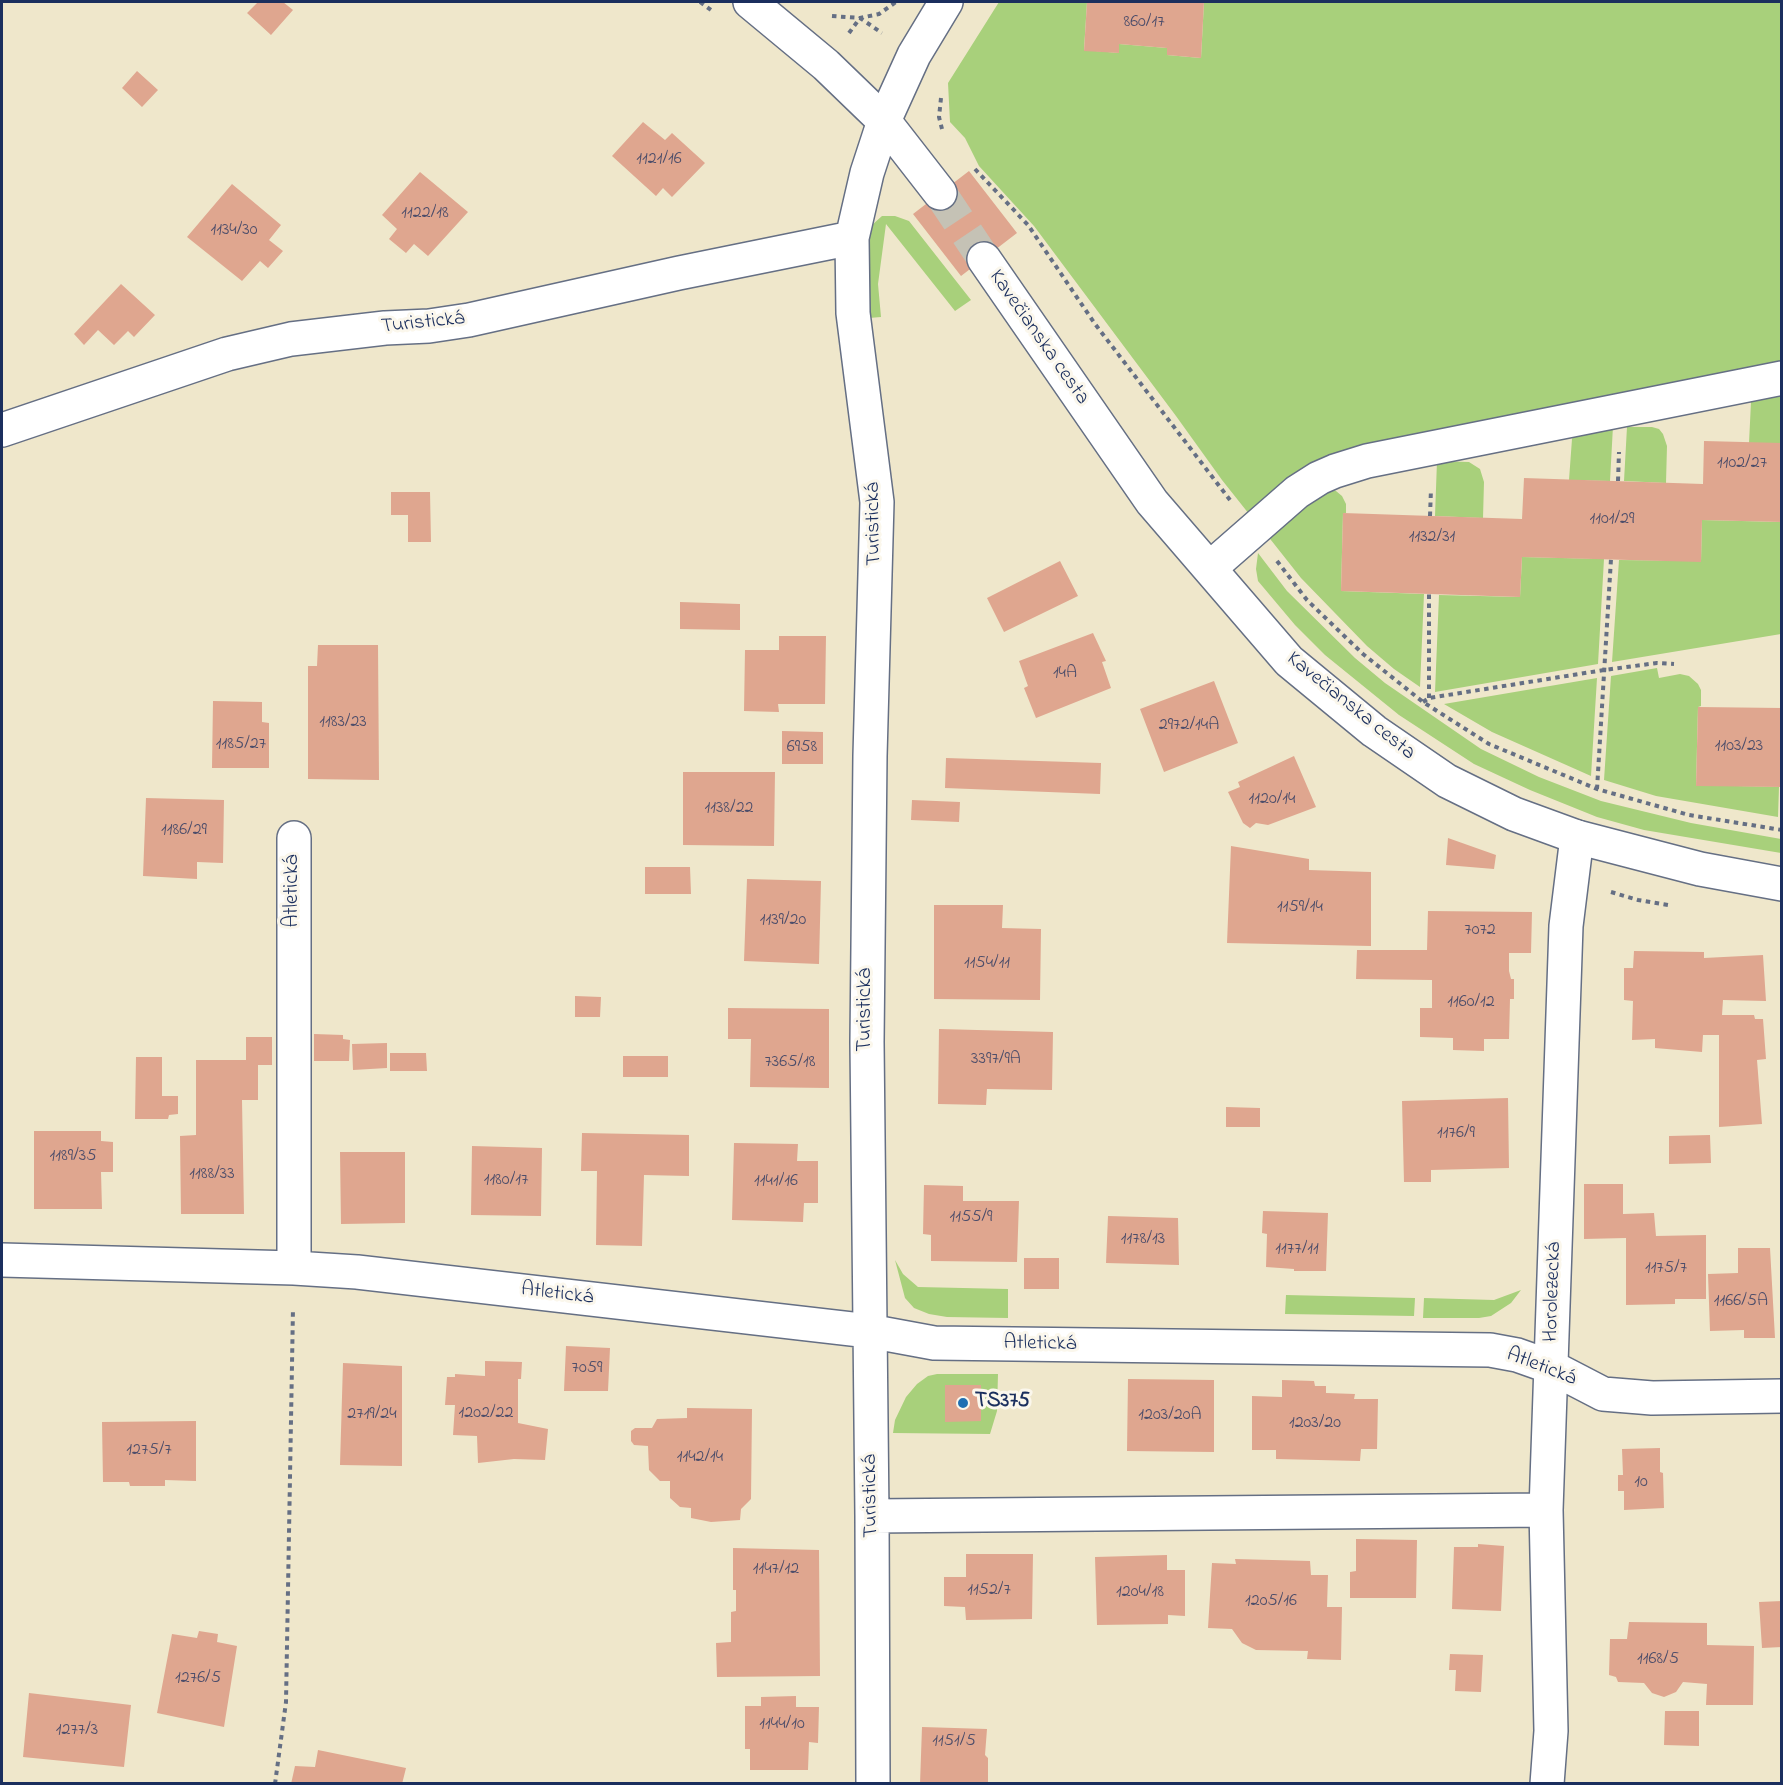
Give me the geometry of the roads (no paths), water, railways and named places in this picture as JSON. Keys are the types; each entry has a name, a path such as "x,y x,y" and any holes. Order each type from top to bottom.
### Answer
{"street":[{"path":"750,2 826,64 884,121 940,193"},
{"name":"Turistická","path":"873,1784 867,1042 869,780 878,502 853,313 852,238 867,172 884,121 914,55 945,2"},
{"name":"Turistická","path":"2,430 227,354 291,339 469,320 679,273 852,238"},
{"name":"Kavečianska cesta","path":"984,258 1152,502 1289,662 1374,731 1447,781 1514,814 1577,837 1700,869 1782,884"},
{"path":"1210,568 1297,492 1319,478 1362,463 1782,378"},
{"name":"Horolezecká","path":"1554,1783 1546,1510 1566,926 1577,837"},
{"name":"Atletická","path":"294,838 294,1268"},
{"name":"Atletická","path":"2,1260 294,1268 357,1272 869,1331 934,1343 1490,1350 1551,1367 1603,1394 1653,1398 1782,1396"},
{"path":"872,1515 1546,1510"}],"tunnel":[{"path":"940,193 984,259"}],"place":[{"name":"TS375","path":"963,1403"}]}
